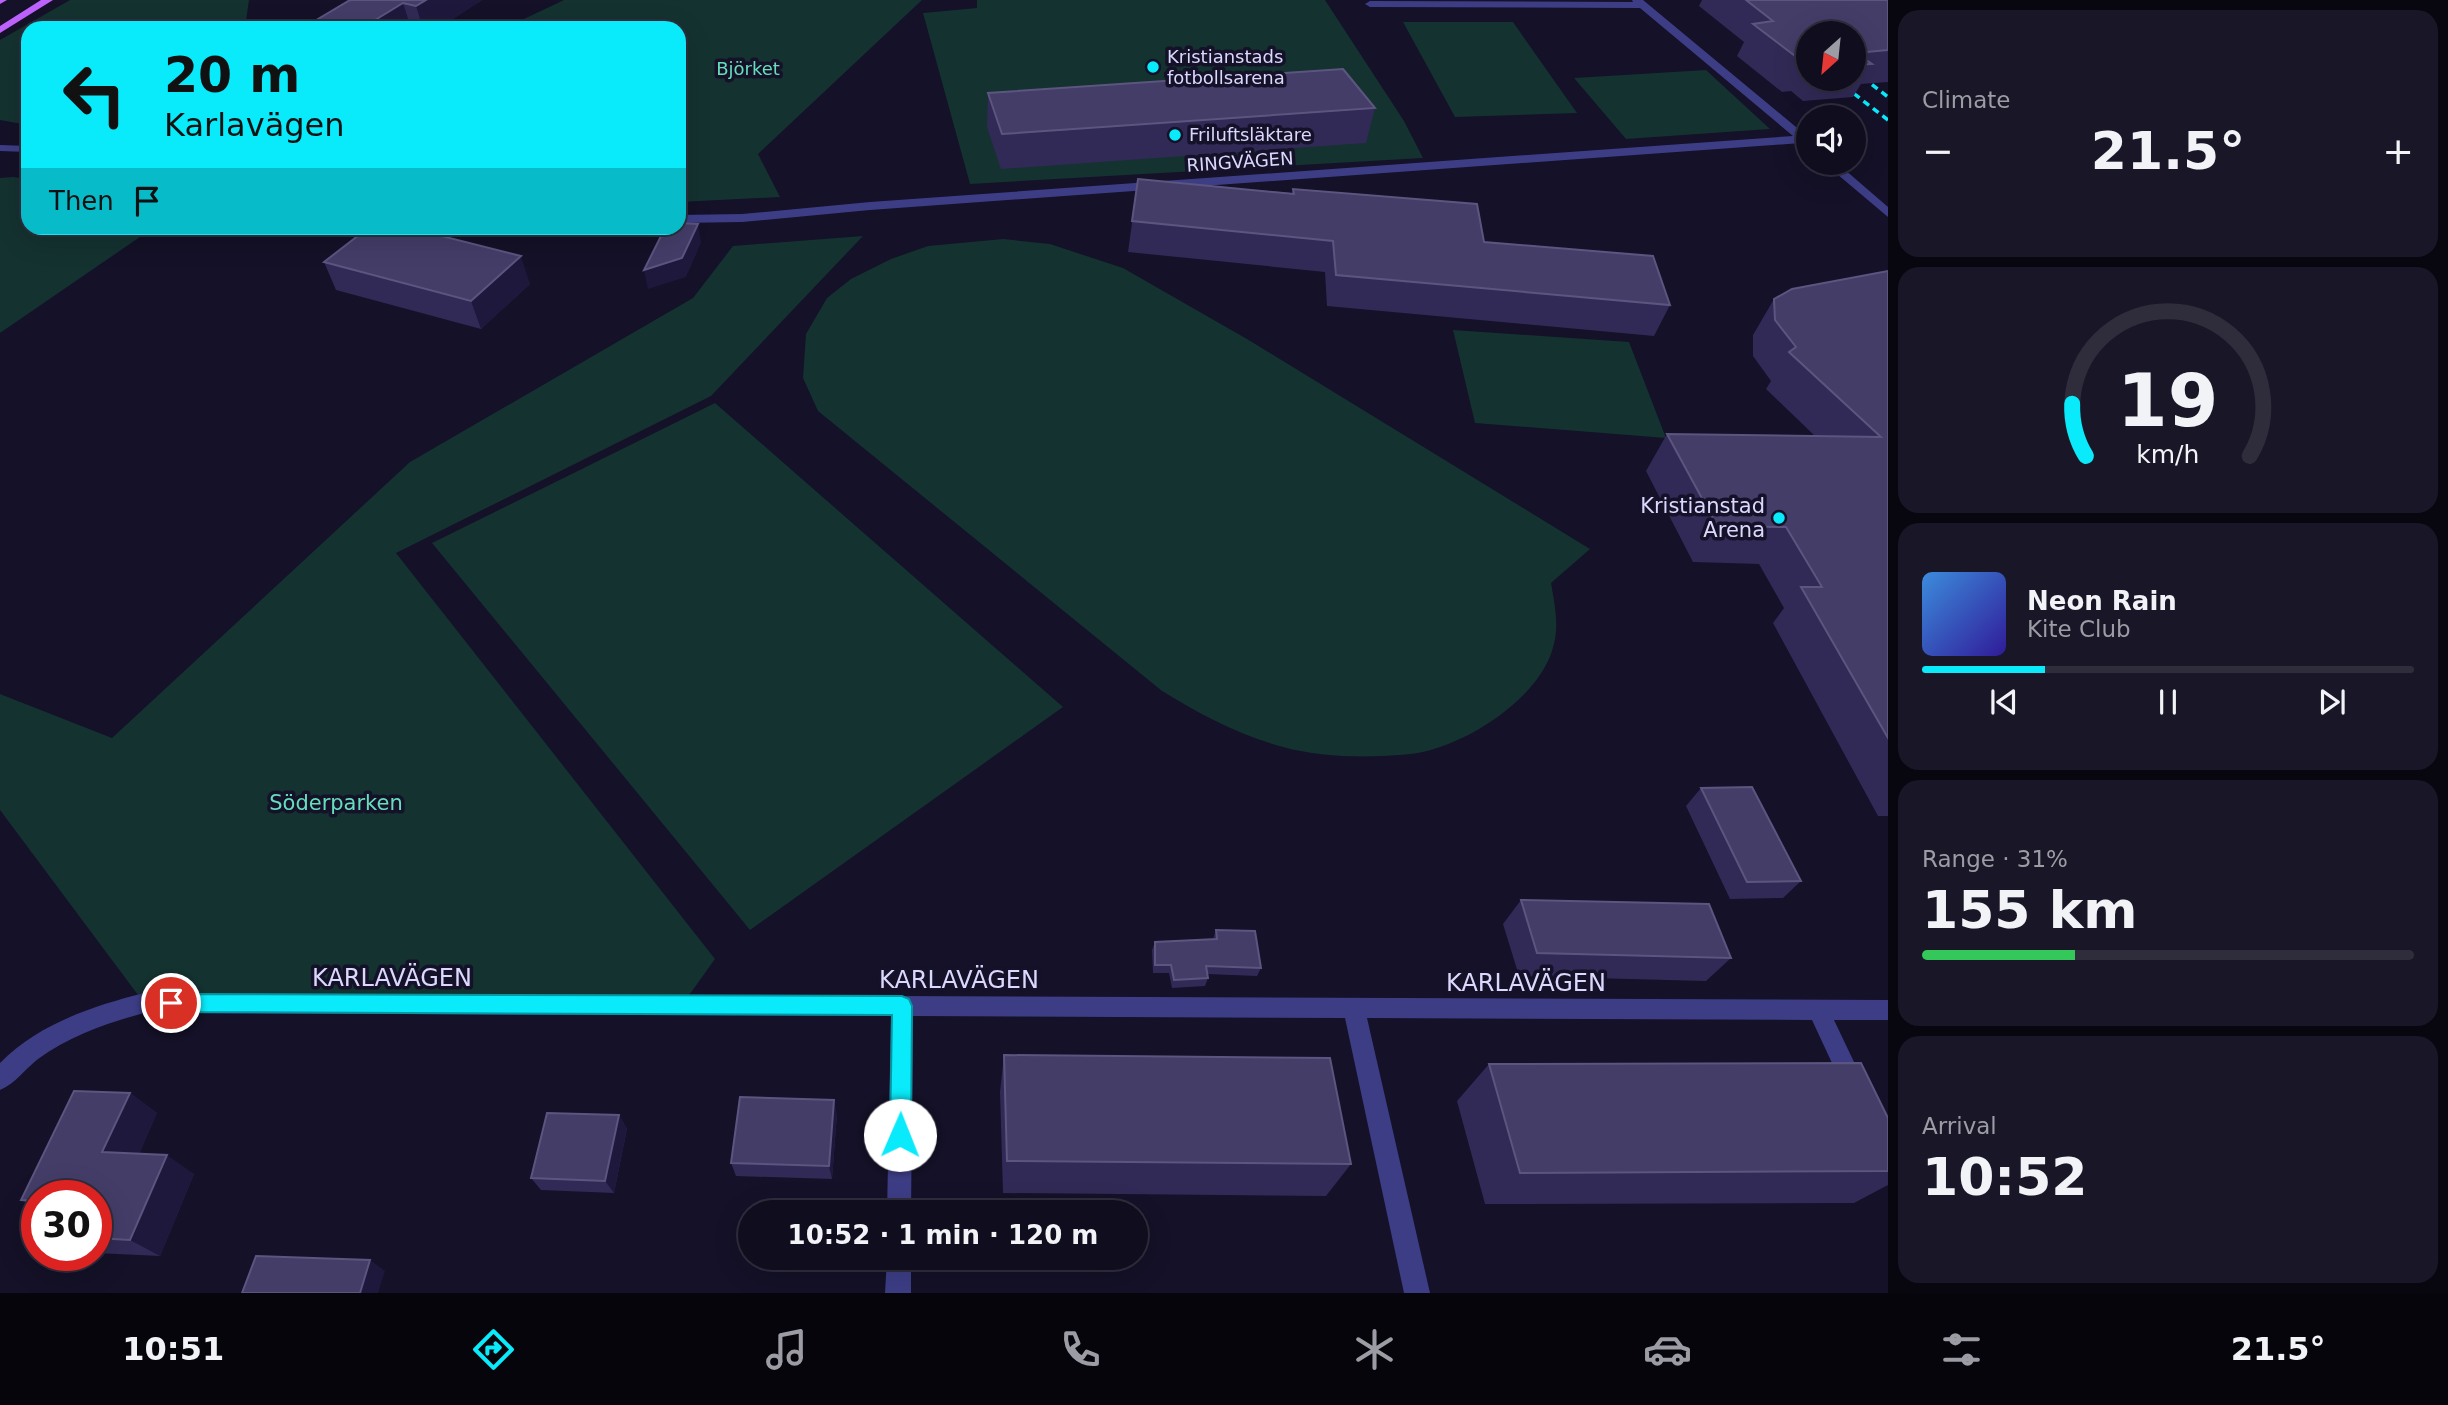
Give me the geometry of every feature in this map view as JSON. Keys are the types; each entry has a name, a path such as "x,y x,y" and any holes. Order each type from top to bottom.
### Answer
{"main road":[{"path":"0,30 48,0"}],"street":[{"path":"1370,4 1640,3 1796,133"},
{"name":"RINGVÄGEN","path":"686,219 743,218 870,206 1796,142"},
{"path":"0,148 21,149"},
{"path":"1844,175 1888,213"},
{"name":"KARLAVÄGEN","path":"0,1079 38,1045 112,1011 144,1003 1888,1010"},
{"path":"899,1200 902,1006"},
{"path":"1354,1008 1418,1293"},
{"path":"1818,1010 1865,1107"},
{"path":"898,1293 899,1270"}],"green space":[{"path":"70,0 249,0 246,21 33,21"},
{"name":"Björket","path":"564,0 922,0 758,154 780,197 686,202 686,21 520,21"},
{"name":"Kristianstads fotbollsarena","path":"977,0 1325,0 1404,121 1423,158 970,184 923,13 977,8"},
{"path":"1403,22 1513,22 1577,113 1455,117"},
{"path":"21,28 21,124 0,120 0,40"},
{"path":"1706,70 1770,129 1626,139 1574,78"},
{"path":"0,178 21,178 21,235 143,235 0,333"},
{"name":"Söderparken","path":"863,236 711,396 396,553 715,959 682,1005 144,1003 0,810 0,694 112,738 410,462 693,298 733,246"},
{"path":"1003,239 1050,244 1123,268 1247,339 1590,549 1551,583 1556,634 1543,670 1530,687 1514,704 1474,732 1431,750 1411,754 1330,755 1298,751 1251,737 1162,691 818,411 803,378 806,334 827,298 851,279 891,259 928,246"},
{"path":"1453,330 1629,342 1666,438 1475,423"},
{"path":"715,403 1063,707 750,930 432,543"}],"building":[{"path":"350,0 426,0 416,6 403,3 373,21 315,21"},
{"path":"1746,0 1888,0 1888,50 1866,52 1866,21 1796,21 1796,57 1753,24 1773,21"},
{"path":"1343,69 1375,108 1002,134 988,93"},
{"path":"1138,179 1294,194 1293,189 1477,204 1484,242 1653,256 1670,305 1336,275 1333,241 1132,221"},
{"path":"686,223 698,224 682,258 644,270 662,235 686,235"},
{"path":"359,235 438,235 521,256 471,301 324,262"},
{"path":"1888,271 1888,738 1801,587 1822,587 1786,527 1717,526 1667,434 1881,437 1789,352 1796,347 1775,320 1774,299 1792,289"},
{"path":"1752,787 1801,881 1747,882 1701,788"},
{"path":"1521,900 1709,904 1731,958 1537,953"},
{"path":"1216,930 1255,931 1261,968 1206,966 1208,978 1174,980 1171,965 1155,965 1155,942 1217,939"},
{"path":"1004,1055 1330,1058 1351,1164 1007,1161"},
{"path":"1861,1063 1888,1118 1888,1171 1520,1173 1489,1064"},
{"path":"74,1091 130,1093 102,1152 167,1155 130,1240 112,1239 112,1180 31,1180"},
{"path":"740,1097 834,1100 829,1166 731,1163"},
{"path":"547,1113 619,1115 605,1181 531,1178"},
{"path":"256,1256 370,1260 360,1293 242,1293"}],"railway":[{"path":"1866,80 1888,97"},
{"path":"1851,91 1888,120"}],"place":[{"name":"Kristianstads fotbollsarena","path":"1153,67"},
{"name":"Friluftsläktare","path":"1175,135"},
{"name":"Kristianstad Arena","path":"1779,518"}],"route":[{"path":"171,1003 902,1006 900,1135"}]}
